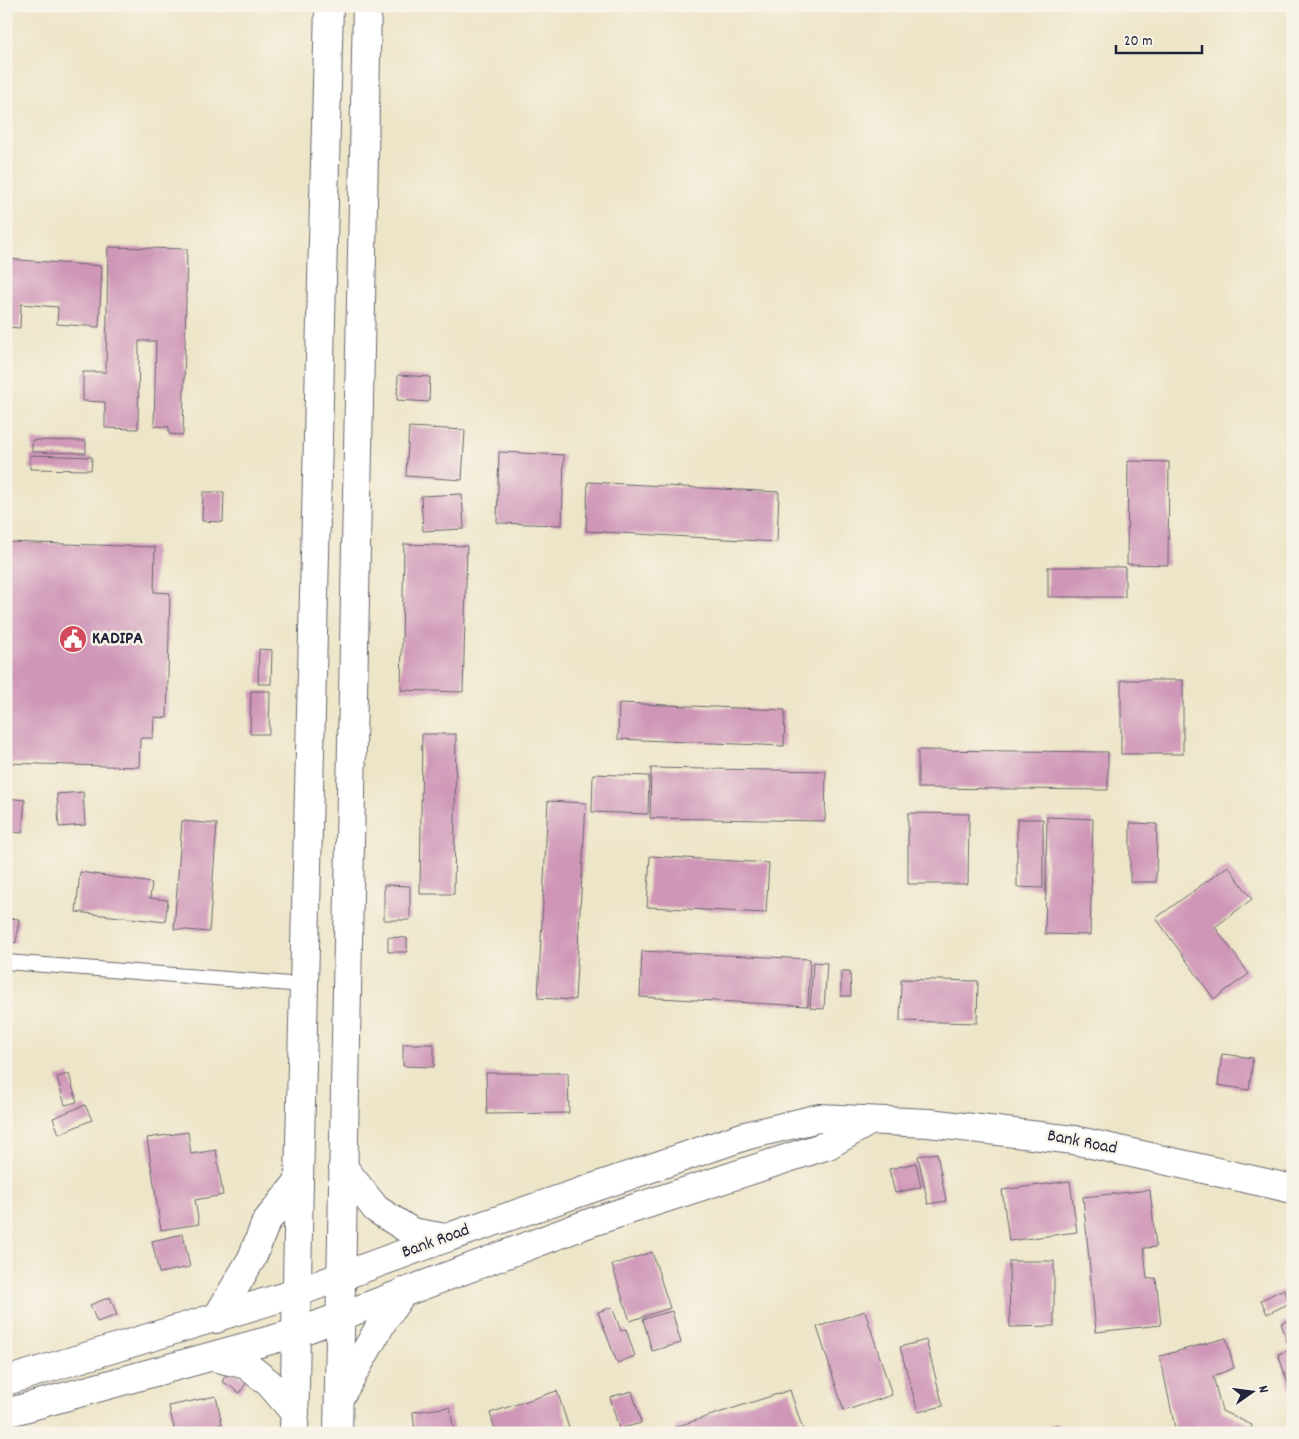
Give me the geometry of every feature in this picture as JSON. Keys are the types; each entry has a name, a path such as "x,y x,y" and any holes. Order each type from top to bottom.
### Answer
{"street":[{"path":"295,1423 298,1181 329,6"},
{"path":"338,1433 367,6"},
{"name":"Bank Road","path":"6,1381 216,1319 296,1293 446,1238 745,1136 819,1118 868,1122 929,1123 1074,1140 1293,1189"},
{"name":"Bank Road","path":"6,1413 296,1333 592,1222 828,1145 868,1122"},
{"path":"343,1167 376,1209 412,1232 446,1238"},
{"path":"216,1319 252,1258 266,1222 298,1181"},
{"path":"339,1398 362,1355 403,1292"},
{"path":"212,1357 246,1365 269,1383 295,1423"}],"lane":[{"path":"6,962 304,985"}],"building":[{"path":"108,247 187,249 183,435 169,434 169,427 154,426 156,341 139,341 138,429 105,428 105,402 83,401 83,372 106,372"},
{"path":"6,259 102,266 99,327 57,324 58,307 21,304 20,328 6,327"},
{"path":"398,375 430,377 429,402 397,400"},
{"path":"409,427 465,430 462,480 406,476"},
{"path":"32,440 86,441 86,453 32,452"},
{"path":"499,452 564,455 562,525 497,523"},
{"path":"30,455 92,457 91,470 30,469"},
{"path":"1128,461 1169,462 1168,565 1127,564"},
{"path":"588,482 779,492 777,542 586,531"},
{"path":"203,492 224,492 223,522 202,521"},
{"path":"462,494 464,529 423,531 421,496"},
{"path":"6,542 155,547 154,592 170,593 167,718 154,717 153,738 140,738 139,767 6,763"},
{"path":"404,544 467,546 463,692 401,690"},
{"path":"1048,567 1125,567 1125,597 1048,597"},
{"path":"259,649 272,650 271,684 258,684"},
{"path":"1121,680 1183,680 1183,754 1121,754"},
{"path":"251,691 270,691 269,734 250,734"},
{"path":"619,703 785,710 784,746 618,739"},
{"path":"422,734 456,734 454,894 420,894"},
{"path":"918,750 1108,752 1108,790 918,788"},
{"path":"651,768 826,771 825,821 650,818"},
{"path":"593,774 649,776 648,814 592,812"},
{"path":"83,792 85,825 59,827 57,794"},
{"path":"6,798 25,800 22,833 6,831"},
{"path":"548,801 586,803 575,1000 538,998"},
{"path":"908,813 969,814 968,884 908,884"},
{"path":"1047,817 1093,819 1090,935 1045,934"},
{"path":"1017,819 1043,819 1043,888 1017,887"},
{"path":"182,821 217,824 209,932 174,929"},
{"path":"1130,823 1157,824 1156,882 1130,882"},
{"path":"650,856 769,863 766,913 647,907"},
{"path":"1228,866 1252,899 1215,927 1249,974 1214,999 1156,918"},
{"path":"80,872 152,883 150,898 168,900 165,922 76,912"},
{"path":"384,885 410,886 410,920 384,920"},
{"path":"6,918 19,919 16,943 6,942"},
{"path":"388,937 407,938 407,952 388,952"},
{"path":"642,951 810,959 808,1006 640,997"},
{"path":"813,962 827,963 824,1009 810,1008"},
{"path":"841,971 850,971 851,996 841,996"},
{"path":"901,979 978,981 977,1023 900,1021"},
{"path":"403,1044 434,1044 434,1067 403,1066"},
{"path":"1222,1054 1253,1058 1249,1090 1218,1085"},
{"path":"486,1073 568,1073 569,1113 487,1114"},
{"path":"69,1074 77,1102 65,1105 57,1077"},
{"path":"85,1105 92,1120 59,1134 53,1118"},
{"path":"188,1132 191,1154 216,1150 223,1195 195,1200 199,1224 161,1230 147,1138"},
{"path":"937,1153 946,1201 928,1204 918,1156"},
{"path":"916,1163 921,1187 895,1193 889,1169"},
{"path":"1070,1181 1077,1232 1009,1241 1002,1190"},
{"path":"1150,1190 1156,1247 1144,1248 1147,1279 1156,1278 1161,1325 1096,1332 1083,1197"},
{"path":"183,1234 190,1267 159,1273 152,1241"},
{"path":"652,1252 670,1308 630,1321 612,1265"},
{"path":"1009,1261 1054,1261 1054,1326 1010,1327"},
{"path":"1284,1289 1290,1303 1267,1314 1261,1300"},
{"path":"110,1297 117,1315 97,1322 90,1305"},
{"path":"612,1307 621,1331 626,1329 635,1356 617,1363 598,1312"},
{"path":"672,1311 681,1343 652,1351 643,1319"},
{"path":"865,1311 892,1395 844,1411 817,1327"},
{"path":"1293,1319 1292,1396 1278,1354 1290,1350 1281,1323"},
{"path":"1226,1338 1234,1368 1213,1376 1222,1411 1252,1425 1249,1433 1176,1433 1160,1356"},
{"path":"926,1340 943,1406 918,1412 900,1347"},
{"path":"229,1370 247,1381 240,1393 222,1381"},
{"path":"790,1390 804,1433 676,1433 675,1427"},
{"path":"557,1391 569,1428 555,1433 496,1433 490,1413"},
{"path":"632,1391 641,1423 619,1429 610,1397"},
{"path":"216,1396 222,1424 175,1433 169,1406"},
{"path":"450,1407 454,1433 415,1433 413,1412"},
{"path":"1058,1424 1061,1433 1036,1433 1035,1430"}],"place":[{"name":"KADIPA","path":"73,639"}]}
